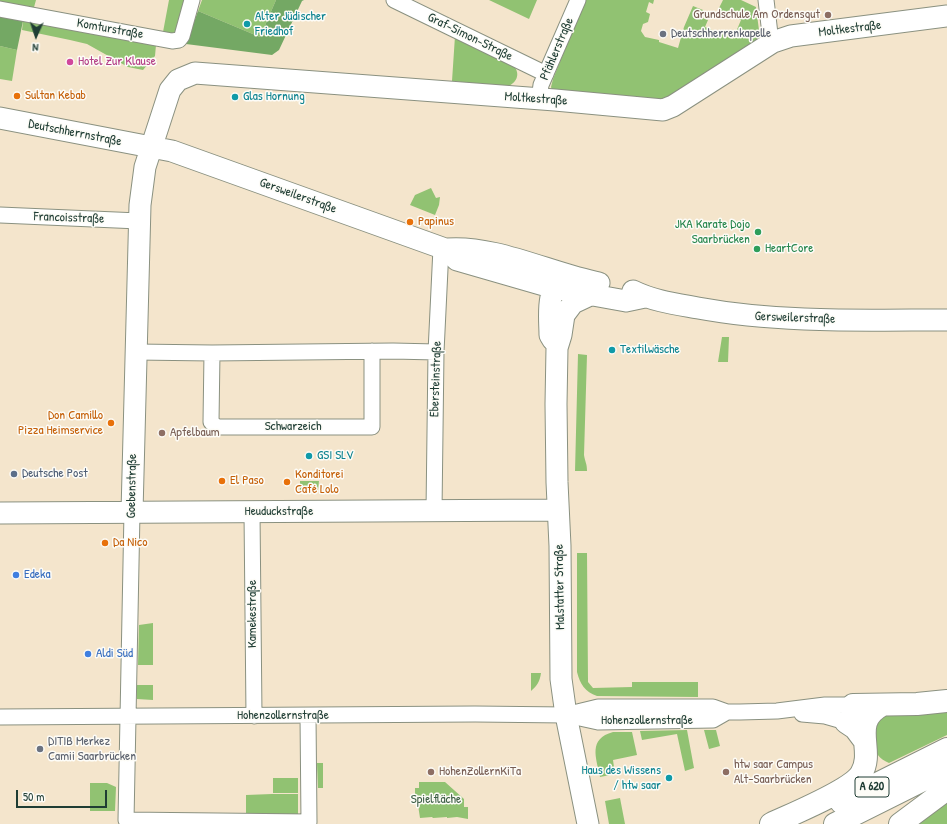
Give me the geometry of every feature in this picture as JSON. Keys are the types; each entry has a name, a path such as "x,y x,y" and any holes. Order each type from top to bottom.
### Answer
{"highway":[{"path":"864,740 855,728 849,714 882,705 947,701"},
{"path":"771,824 840,791 852,783 860,774 864,766 866,757 864,740 865,726 873,710 882,705"},
{"name":"A 620","path":"796,824 947,749"},
{"name":"A 620","path":"835,824 947,768"},
{"path":"900,824 947,789"}],"street":[{"name":"Komturstraße","path":"0,9 172,41 179,40 182,36 192,0"},
{"name":"Graf-Simon-Straße","path":"394,0 546,74"},
{"name":"Pfählerstraße","path":"539,99 540,89 578,0"},
{"path":"766,0 770,34 773,42"},
{"name":"Moltkestraße","path":"151,148 170,90 178,80 196,73 663,110 673,106 773,42 791,36 947,16"},
{"name":"Deutschherrnstraße","path":"0,118 151,148"},
{"name":"Goebenstraße","path":"151,148 144,174 138,221 126,820 309,822 308,716"},
{"name":"Gersweilerstraße","path":"151,148 178,153 443,248 478,250 561,281 590,295 626,301 645,297"},
{"name":"Francoisstraße","path":"0,215 138,221"},
{"name":"Ebersteinstraße","path":"434,511 436,352 443,248"},
{"name":"Gersweilerstraße","path":"561,281 629,289 645,297 686,306 750,316 830,319 947,320"},
{"name":"Malstatter Straße","path":"557,348 550,335 550,308 551,295 561,281"},
{"name":"Malstatter Straße","path":"588,824 566,715 561,679 557,465 557,348 561,335 564,315 573,303 590,295"},
{"name":"Schwarzeich","path":"212,353 211,422 217,427 372,427 372,351"},
{"path":"136,352 436,352"},
{"name":"Heuduckstraße","path":"0,513 558,510"},
{"name":"Kamekestraße","path":"252,512 254,716"},
{"name":"Hohenzollernstraße","path":"0,718 475,714 566,715 602,707 713,707 727,712 777,712 825,716 849,714"}],"green space":[{"path":"0,0 36,0 33,11 0,4"},
{"path":"169,0 186,0 176,35 163,32"},
{"name":"Alter Jüdischer Friedhof","path":"202,0 276,0 260,37 198,11"},
{"path":"276,0 304,0 302,1 279,50 272,55 186,44 198,11 260,37"},
{"path":"489,0 537,0 529,19"},
{"path":"585,0 654,0 653,4 649,2 646,12 650,14 648,22 643,24 641,31 645,37 659,40 659,42 678,48 684,27 693,6 703,10 700,17 708,20 705,27 733,39 741,20 718,10 723,0 741,0 756,7 760,38 671,97 662,101 552,90 551,87 553,79"},
{"path":"0,16 23,21 17,50 0,46"},
{"path":"23,21 156,45 155,56 143,70 128,67 87,44 22,30"},
{"path":"455,36 514,66 517,73 515,81 507,87 452,81"},
{"path":"0,46 17,50 12,81 0,79"},
{"path":"431,188 436,198 440,197 435,215 410,205 415,195"},
{"path":"722,337 729,337 728,362 718,362"},
{"path":"578,354 587,355 584,455 587,471 575,471"},
{"path":"300,481 319,481 318,490 313,489 312,491 307,491 307,489 304,489 303,491 300,491"},
{"path":"577,553 587,553 588,682 593,688 632,687 632,682 698,682 698,697 597,696 586,690 577,672"},
{"path":"153,623 153,665 138,665 139,625"},
{"path":"531,673 541,673 538,683 531,691"},
{"path":"137,685 153,685 153,700 137,699"},
{"path":"947,708 947,735 889,763 875,751 873,740 874,720 878,716"},
{"path":"687,730 694,768 685,771 677,734 642,740 640,731"},
{"path":"704,730 716,730 720,746 709,749"},
{"path":"613,732 632,732 637,755 613,760 615,774 600,777 596,756 597,744 605,735"},
{"path":"317,763 323,763 323,788 318,788"},
{"path":"273,778 298,778 298,793 273,793"},
{"name":"Spielfläche","path":"419,782 445,782 464,799 464,807 468,807 468,819 457,817 420,818 418,805 415,800 415,788 419,788"},
{"path":"90,783 107,783 116,787 115,811 90,811"},
{"path":"298,794 298,814 246,814 246,795"},
{"path":"620,798 625,824 609,824 605,801"},
{"path":"947,801 947,824 918,824"}],"place":[{"name":"Grundschule Am Ordensgut","path":"828,15"},
{"name":"Alter Jüdischer Friedhof","path":"247,24"},
{"name":"Deutschherrenkapelle","path":"663,34"},
{"name":"Hotel Zur Klause","path":"70,62"},
{"name":"Sultan Kebab","path":"17,96"},
{"name":"Glas Hornung","path":"235,97"},
{"name":"Papinus","path":"410,222"},
{"name":"JKA Karate Dojo Saarbrücken","path":"758,232"},
{"name":"HeartCore","path":"757,249"},
{"name":"Textilwäsche","path":"612,350"},
{"name":"Don Camillo Pizza Heimservice","path":"111,423"},
{"name":"Apfelbaum","path":"162,433"},
{"name":"GSI SLV","path":"309,456"},
{"name":"Deutsche Post","path":"14,474"},
{"name":"El Paso","path":"222,481"},
{"name":"Konditorei Café Lolo","path":"287,482"},
{"name":"Da Nico","path":"105,543"},
{"name":"Edeka","path":"16,575"},
{"name":"Aldi Süd","path":"88,654"},
{"name":"DITIB Merkez Camii Saarbrücken","path":"40,749"},
{"name":"HohenZollernKiTa","path":"431,772"},
{"name":"htw saar Campus Alt-Saarbrücken","path":"726,772"},
{"name":"Haus des Wissens / htw saar","path":"669,778"}]}
